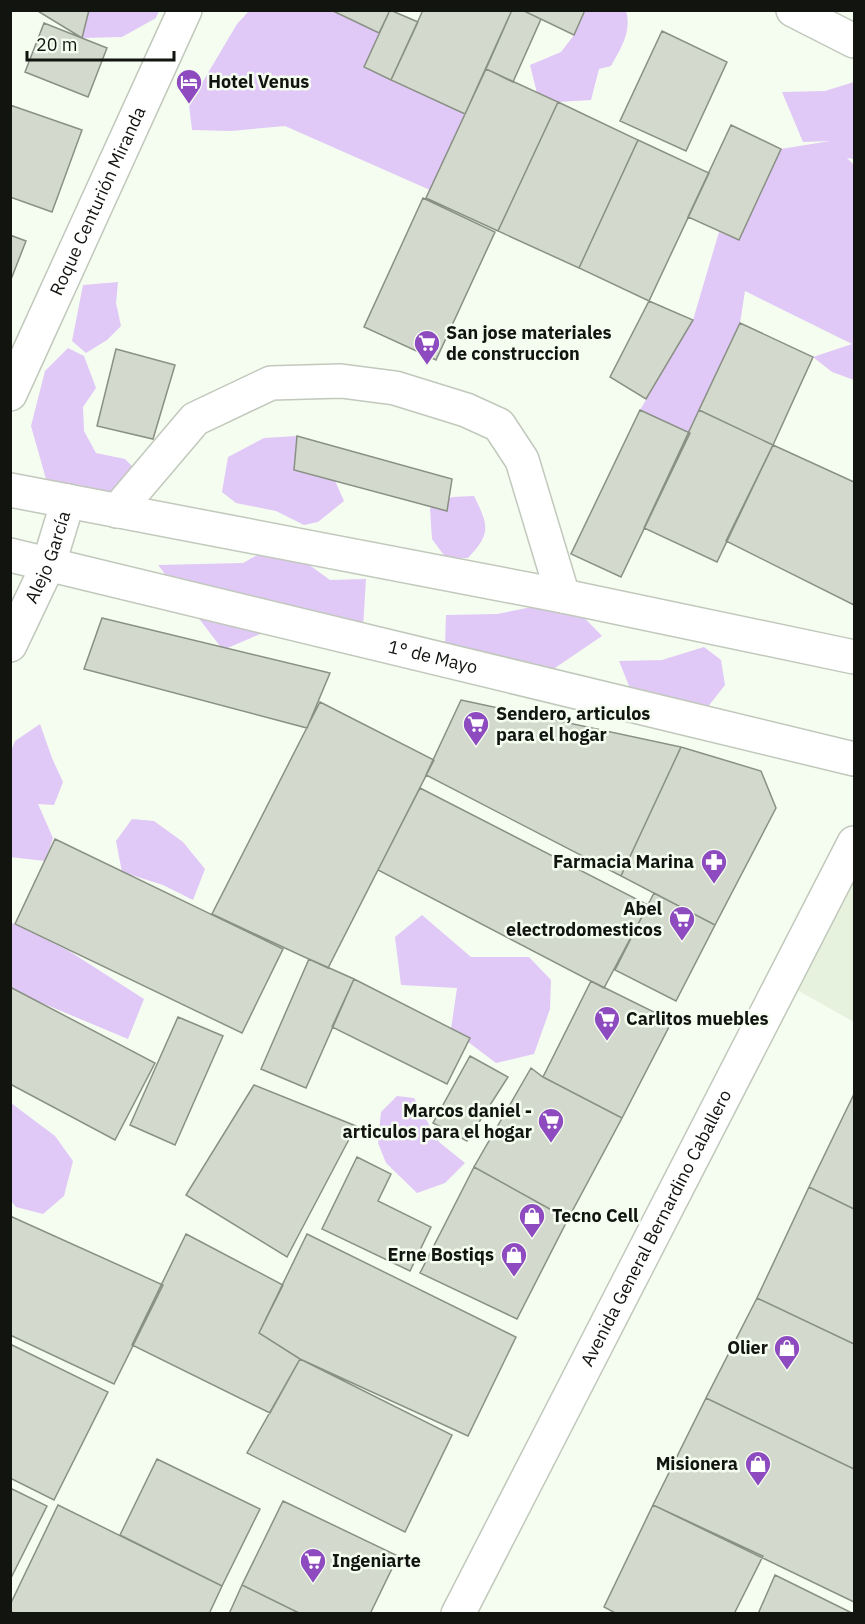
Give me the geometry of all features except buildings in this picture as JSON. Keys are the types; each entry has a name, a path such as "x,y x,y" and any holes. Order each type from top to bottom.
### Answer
{"street":[{"name":"Roque Centurión Miranda","path":"10,394 185,10"},
{"path":"793,10 855,41"},
{"path":"117,511 195,419 271,383 341,381 395,388 466,410 499,425 522,460 563,596"},
{"path":"10,490 563,596 855,657"},
{"name":"Alejo García","path":"10,645 49,563 68,501"},
{"name":"1° de Mayo","path":"10,555 855,759"},
{"name":"Avenida General Bernardino Caballero","path":"458,1614 854,845"}],"shaded area":[{"path":"89,10 159,11 156,18 122,37 82,38"},
{"path":"331,10 379,33 364,67 465,114 430,190 285,126 231,131 192,130 189,105 237,24 249,11"},
{"path":"585,11 626,11 627,32 611,66 599,69 591,100 558,102 537,93 530,65 561,52 574,35"},
{"path":"854,82 854,159 847,158 854,165 854,380 832,372 813,357 852,344 745,291 740,323 690,433 640,410 693,320 719,232 739,240 781,149 830,141 803,142 782,92 825,91"},
{"path":"118,282 116,303 121,326 107,340 86,353 72,341 83,285"},
{"path":"68,348 84,356 96,388 83,407 84,431 96,453 125,459 137,471 128,493 101,494 46,479 31,426 45,371"},
{"path":"297,436 333,454 332,474 344,501 318,522 304,525 276,511 236,503 222,492 228,457 264,438"},
{"path":"474,496 485,522 484,536 468,558 446,558 432,539 430,508 452,497"},
{"path":"279,543 330,580 366,579 363,628 274,628 223,650 158,565 243,563"},
{"path":"567,600 602,636 549,672 445,645 446,615 497,614"},
{"path":"704,647 721,660 725,685 703,713 639,711 619,661 662,660"},
{"path":"40,724 63,782 54,805 38,804 53,838 45,861 10,857 11,751 15,741"},
{"path":"132,819 154,821 183,842 205,869 193,900 163,885 122,872 116,841"},
{"path":"854,835 854,1022 783,982"},
{"path":"422,915 471,957 529,957 551,980 550,1009 534,1054 496,1063 451,1029 457,988 401,985 395,937"},
{"path":"10,922 69,951 144,999 128,1039 11,990"},
{"path":"397,1096 414,1098 439,1142 465,1163 445,1183 417,1193 386,1163 378,1143 381,1112"},
{"path":"11,1103 55,1136 73,1161 64,1196 43,1214 16,1207 11,1201"}],"place":[{"name":"Hotel Venus","path":"189,105"},
{"name":"San jose materiales de construccion","path":"427,366"},
{"name":"Sendero, articulos para el hogar","path":"476,747"},
{"name":"Farmacia Marina","path":"714,885"},
{"name":"Abel electrodomesticos","path":"682,942"},
{"name":"Carlitos muebles","path":"607,1042"},
{"name":"Marcos daniel - articulos para el hogar","path":"551,1144"},
{"name":"Tecno Cell","path":"532,1239"},
{"name":"Erne Bostiqs","path":"514,1278"},
{"name":"Olier","path":"787,1371"},
{"name":"Misionera","path":"758,1487"},
{"name":"Ingeniarte","path":"313,1584"}]}
